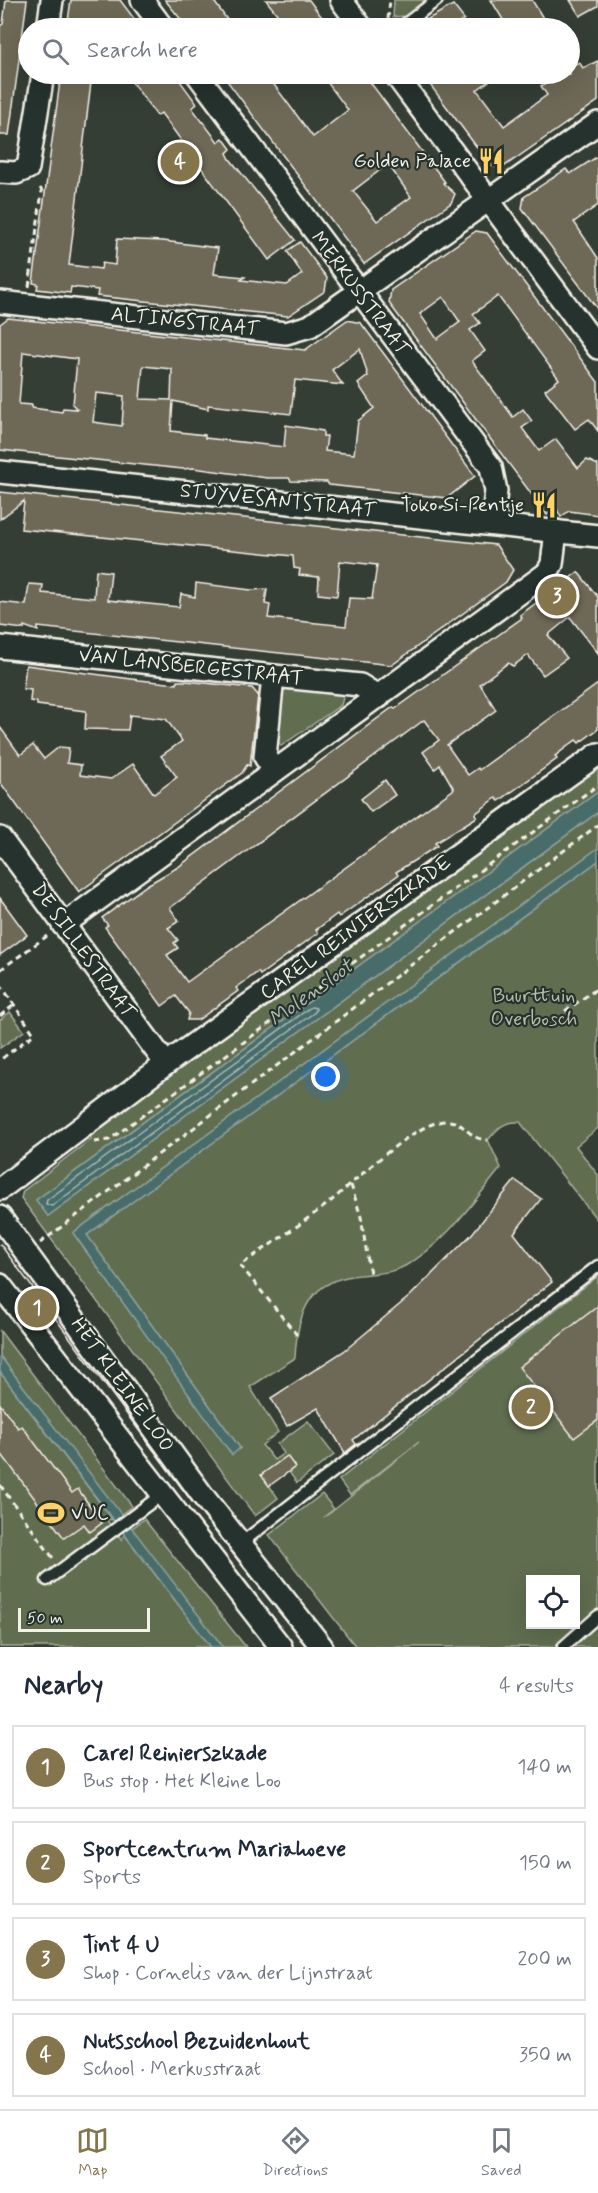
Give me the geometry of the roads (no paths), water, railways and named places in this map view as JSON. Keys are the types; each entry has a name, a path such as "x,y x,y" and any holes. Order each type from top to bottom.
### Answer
{"street":[{"path":"49,18 52,0"},
{"path":"142,0 156,18"},
{"path":"340,0 354,18"},
{"path":"0,172 16,172 28,168 41,84"},
{"name":"MERKUSSTRAAT","path":"204,84 491,467 496,491 492,523"},
{"path":"402,84 595,338"},
{"name":"ALTINGSTRAAT","path":"13,303 286,333 310,326 598,123"},
{"name":"STUYVESANTSTRAAT","path":"0,472 598,536"},
{"path":"63,925 547,573 552,564 556,531"},
{"name":"VAN LANSBERGESTRAAT","path":"0,647 360,685 379,697"},
{"path":"273,676 265,757 274,770"},
{"name":"CAREL REINIERSZKADE","path":"0,1189 166,1064 598,754"},
{"name":"DE SILLESTRAAT","path":"0,838 166,1064"},
{"name":"HET KLEINE LOO","path":"0,1217 59,1294 90,1345 203,1496 322,1647"},
{"name":"HET KLEINE LOO","path":"0,1285 176,1515 281,1647"},
{"path":"176,1515 203,1496"}],"lane":[{"path":"413,18 437,0"},
{"path":"240,1544 598,1266"},
{"path":"47,1580 161,1495"},
{"path":"564,1647 598,1616"}],"water":[{"path":"598,792 598,812 48,1216 36,1200"},
{"path":"598,848 598,861 87,1235 240,1448 232,1455 73,1233"},
{"path":"0,1356 223,1647 211,1647 0,1372"}],"tram line":[{"path":"0,1244 193,1503 307,1647"}],"place":[{"name":"Golden Palace","path":"491,161"},
{"name":"Nutsschool Bezuidenhout","path":"180,162"},
{"name":"Toko Si-Pentje","path":"544,505"},
{"name":"Tint 4 U","path":"557,596"},
{"name":"Carel Reinierszkade","path":"37,1308"},
{"name":"Sportcentrum Mariahoeve","path":"531,1407"},
{"name":"VUC","path":"51,1513"}],"water label":[{"name":"Molensloot","path":"311,993"}],"park label":[{"name":"Buurttuin Overbosch","path":"534,1008"}]}
